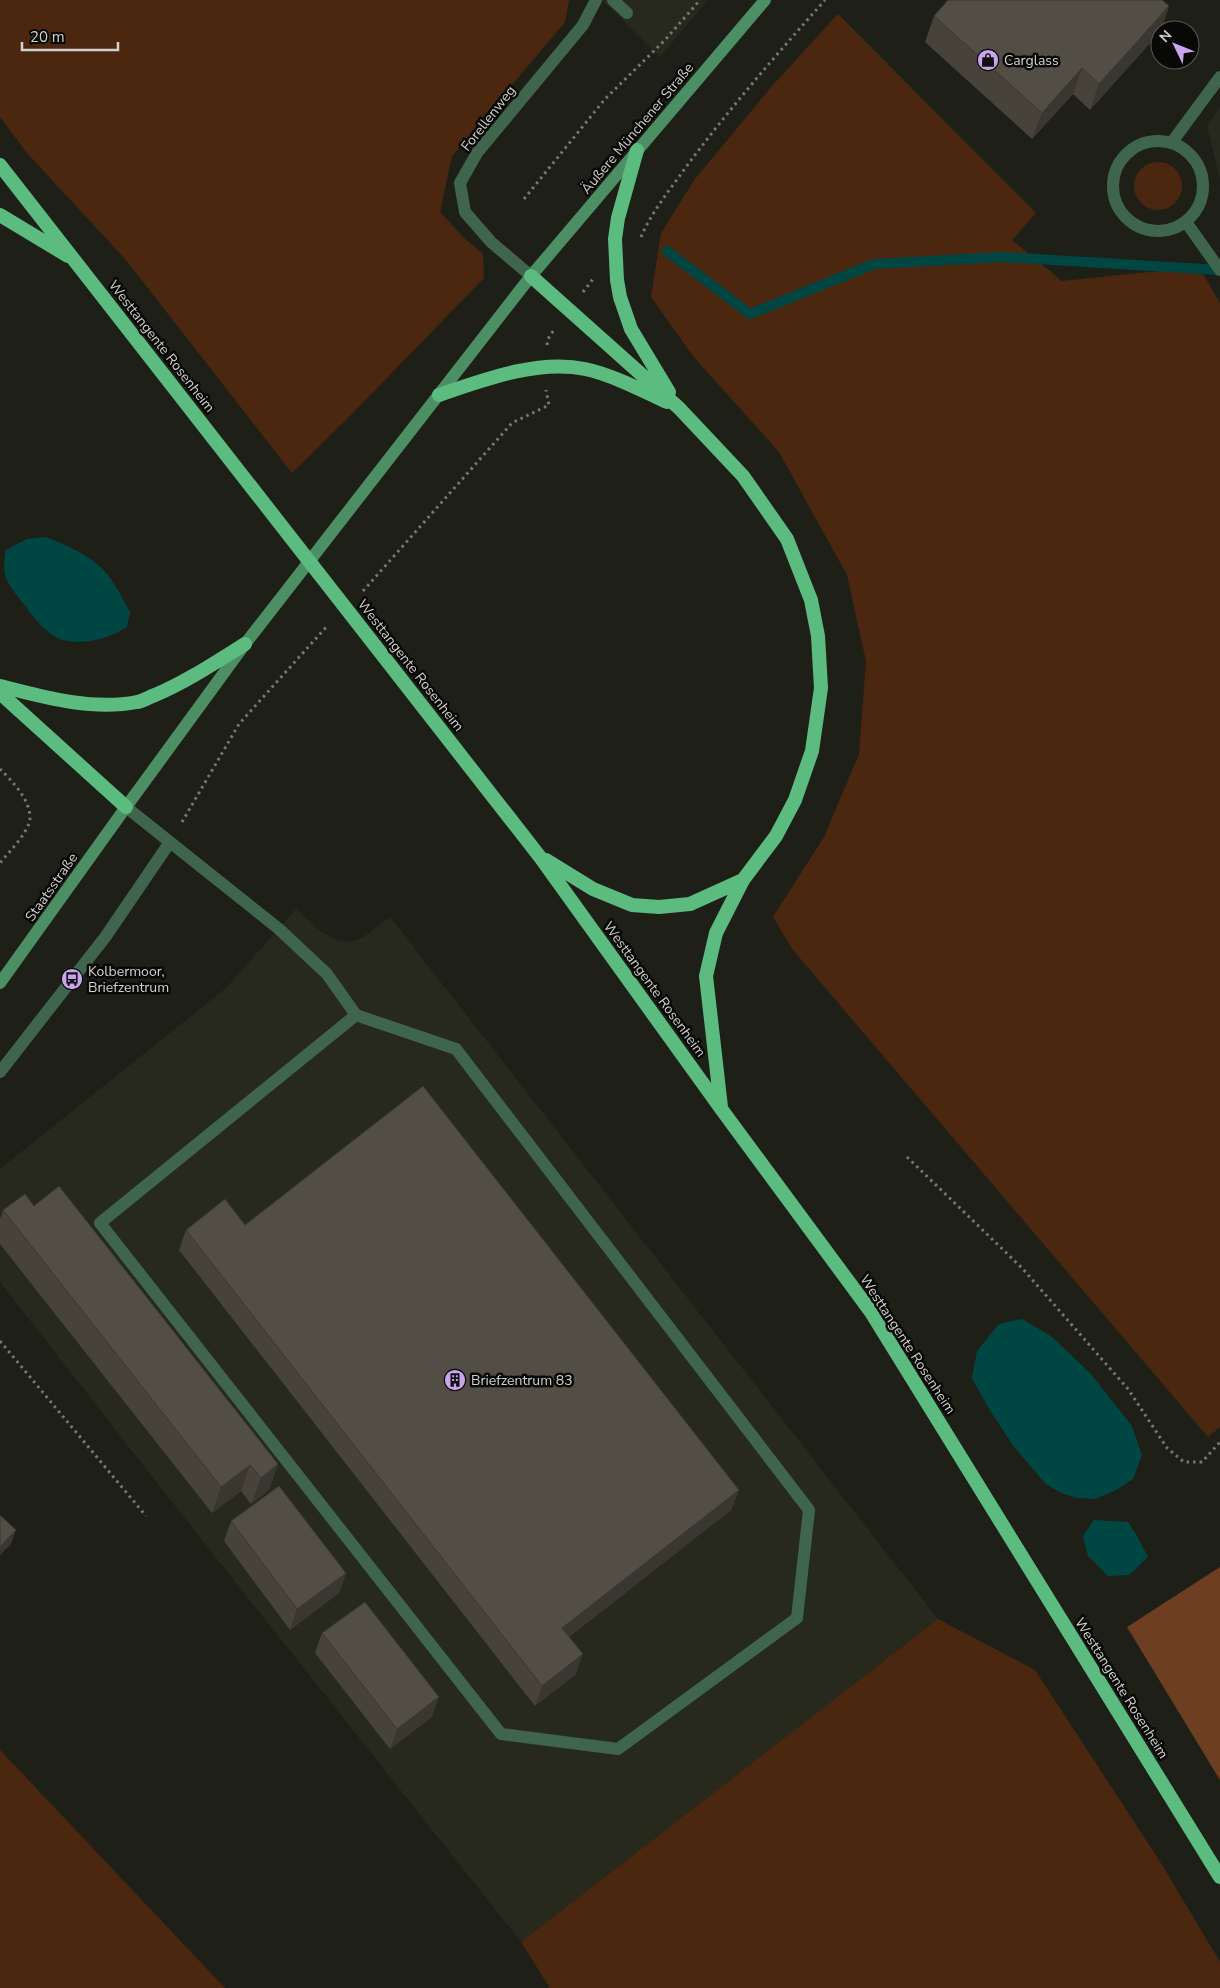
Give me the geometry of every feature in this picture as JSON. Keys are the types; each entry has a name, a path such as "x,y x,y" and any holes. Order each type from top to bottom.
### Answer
{"highway":[{"path":"638,150 618,218 615,239 617,280 620,297 632,329 679,408"},
{"name":"Westtangente Rosenheim","path":"0,165 540,857 722,1110 871,1312 1220,1877"},
{"path":"0,215 74,260"},
{"path":"531,276 679,408 743,476 787,539 811,600 818,636 821,688 812,751 795,800 780,829 743,880 716,933 706,976 722,1110"},
{"path":"439,395 517,371 564,366 586,369 633,387 679,408"},
{"path":"0,686 34,695 84,703 111,705 138,702 167,690 245,644"},
{"path":"0,693 126,807"},
{"path":"540,857 592,889 632,905 659,907 690,904 743,880"}],"main road":[{"name":"Äußere Münchener Straße","path":"245,644 531,276 765,0"},
{"name":"Staatsstraße","path":"0,983 245,644"}],"street":[{"name":"Forellenweg","path":"531,276 491,242 464,212 460,182 477,153 583,25 596,0"},
{"path":"613,0 627,13"},
{"path":"1172,142 1220,76"},
{"path":"1158,140 1172,142 1184,149 1194,159 1201,171 1203,185 1201,199 1195,211 1186,222 1174,228 1160,231 1146,230 1133,224 1119,209 1112,189 1114,174 1120,161 1130,150 1143,143 1158,140"},
{"path":"1186,222 1220,270"},
{"path":"126,807 300,948 327,974 356,1015 456,1049 809,1510 798,1618 618,1749 501,1734 100,1223 356,1015"},
{"path":"0,1072 106,936 170,842"}],"path":[{"path":"524,199 605,99 665,40 700,0"},
{"path":"639,242 649,218 700,148 767,66 825,0"},
{"path":"0,768 16,786 27,804 31,819 25,832 0,863"},
{"path":"907,1157 1022,1268 1128,1389 1167,1448 1184,1462 1202,1462 1220,1442"},
{"path":"0,1341 146,1516"}],"shaded area":[{"path":"0,0 569,0 565,22 452,156 440,212 464,238 483,254 484,278 292,473 126,260 27,153 0,117"},
{"path":"602,0 708,0 660,57"},
{"path":"838,14 1036,213 1012,240 1062,281 1199,267 1220,303 1220,1427 1208,1437 793,950 773,917 824,837 859,754 866,661 847,575 779,452 693,356 651,297 661,233 695,179 772,86"},
{"path":"1220,107 1220,179 1207,126"},
{"path":"1153,162 1163,162 1172,166 1178,172 1182,186 1178,200 1172,206 1163,210 1153,210 1144,206 1138,200 1134,191 1134,181 1138,172 1144,166"},
{"path":"296,909 319,930 335,940 349,942 362,938 390,917 938,1619 521,1942 0,1282 0,1169 226,988"},
{"path":"1220,1567 1220,1780 1127,1627"},
{"path":"938,1619 1035,1670 1159,1860 1220,1962 1220,1988 550,1988 521,1942"},
{"path":"0,1750 225,1988 0,1988"}],"water":[{"path":"46,537 79,552 107,574 130,612 127,627 101,639 81,642 62,640 49,633 41,625 9,583 4,566 6,550 27,539"},
{"path":"1022,1319 1051,1336 1090,1373 1132,1426 1142,1455 1133,1479 1116,1490 1095,1499 1077,1498 1061,1493 1046,1484 1014,1447 972,1378 977,1351 999,1324"},
{"path":"1094,1520 1128,1522 1148,1557 1129,1575 1108,1576 1088,1556 1083,1536"}],"building":[{"path":"948,0 1162,0 1169,6 1156,20 1150,20 1150,27 1099,84 1082,68 1042,113 934,16"},
{"name":"Briefzentrum 83","path":"423,1086 739,1490 562,1628 583,1654 542,1686 186,1230 225,1199 245,1225"},
{"path":"59,1186 278,1464 261,1478 250,1465 221,1487 3,1210 25,1194 34,1206"},
{"path":"279,1486 346,1573 297,1609 231,1521"},
{"path":"0,1515 16,1530 0,1547"},
{"path":"365,1602 439,1697 397,1729 322,1633"}],"waterway":[{"path":"667,251 750,314 874,264 1003,257 1219,270"}],"place":[{"name":"Carglass","path":"988,60"},
{"name":"Kolbermoor, Briefzentrum","path":"72,979"},
{"name":"Briefzentrum 83","path":"455,1380"}]}
